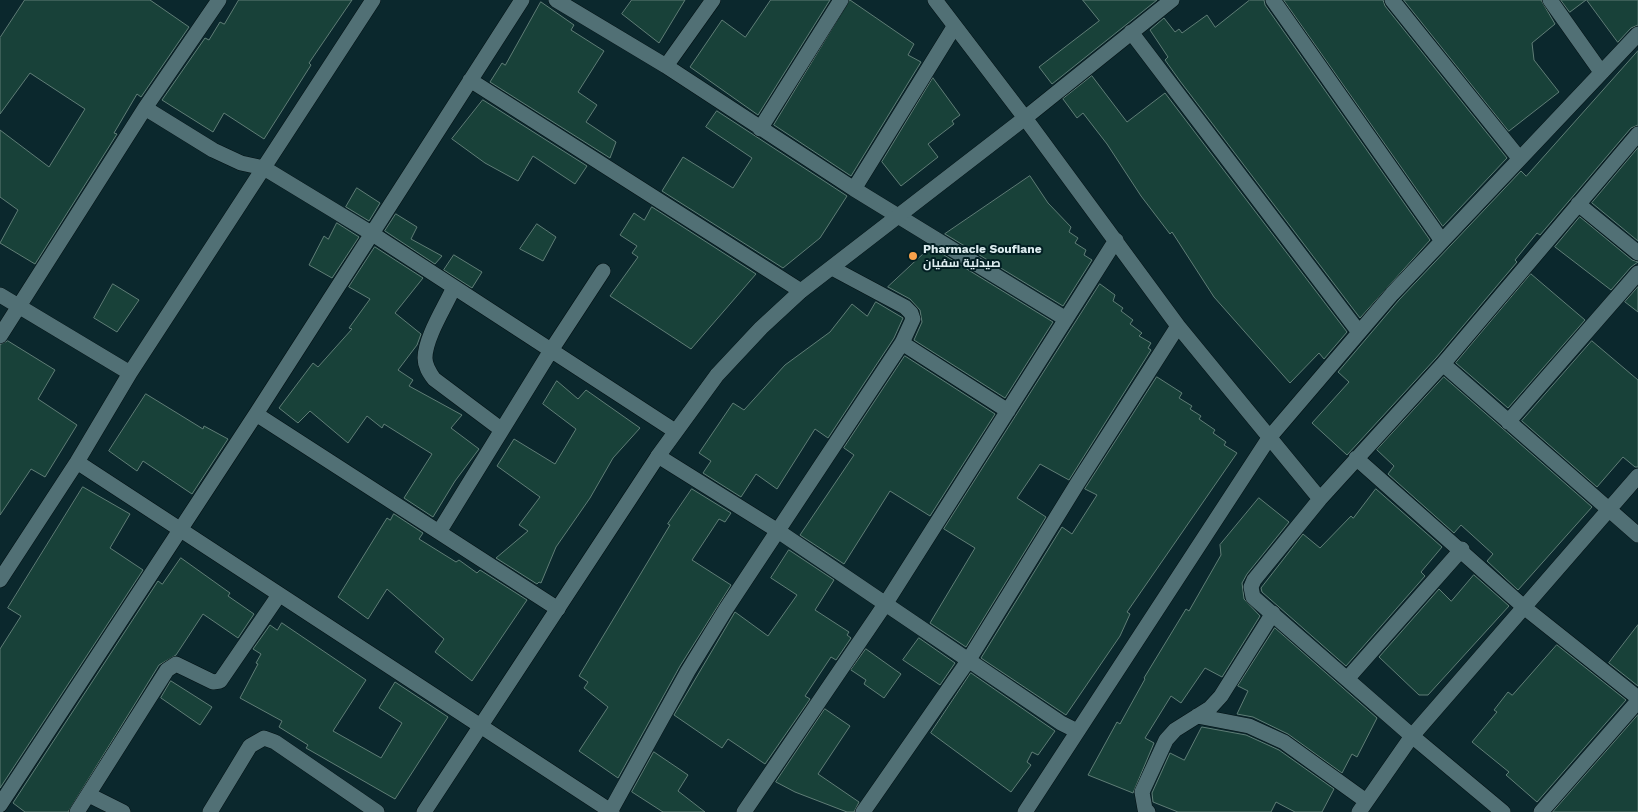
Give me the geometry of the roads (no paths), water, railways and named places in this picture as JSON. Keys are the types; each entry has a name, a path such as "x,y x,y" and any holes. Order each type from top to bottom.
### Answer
{"street":[{"path":"0,336 145,108 219,0"},
{"path":"0,580 77,462 130,373 373,0"},
{"path":"0,805 256,414 522,0"},
{"path":"556,0 666,66 854,189 1066,319"},
{"path":"666,66 713,0"},
{"path":"760,129 841,0"},
{"path":"935,0 1116,240 1178,326 1320,499"},
{"path":"1273,0 1442,241"},
{"path":"1392,0 1519,158"},
{"path":"1550,0 1601,72"},
{"path":"424,812 675,431 724,369 760,328 801,291 1025,118 1168,1"},
{"path":"854,189 954,26"},
{"path":"1131,32 1358,331"},
{"path":"1025,812 1269,438 1358,331 1519,158 1638,34"},
{"path":"470,80 801,291"},
{"path":"145,108 213,150 241,163 264,168 371,233 453,289 675,431"},
{"path":"1504,812 1412,736 1253,597 1251,588 1254,580 1320,499 1443,364 1638,134"},
{"path":"1578,204 1638,253"},
{"path":"744,812 886,603 1116,240"},
{"path":"77,462 611,812 688,671 902,343 913,319 911,313 905,307 832,268"},
{"path":"439,532 550,352 603,271"},
{"path":"1508,422 1638,273"},
{"path":"453,289 427,346 425,358 427,370 434,379 502,430"},
{"path":"0,295 130,373"},
{"path":"863,812 968,661 1077,484 1178,326"},
{"path":"902,343 1008,411"},
{"path":"1443,364 1608,511 1638,535"},
{"path":"256,414 558,609"},
{"path":"658,456 778,531 886,603 968,661 980,666 1061,723 1077,732"},
{"path":"1356,458 1462,549 1525,608 1638,700 1541,812"},
{"path":"1197,716 1249,726 1284,742 1363,806 1412,736 1638,476"},
{"path":"1347,679 1462,549"},
{"path":"77,812 167,670 176,664 213,682 220,681 279,595"},
{"path":"1148,812 1145,808 1142,792 1166,740 1180,725 1210,708 1221,696 1272,613"},
{"path":"210,812 250,746 264,738 275,742 377,812"},
{"path":"89,795 123,812"}],"place":[{"name":"Pharmacie Soufiane صيدلية سفيان","path":"913,256"}]}
